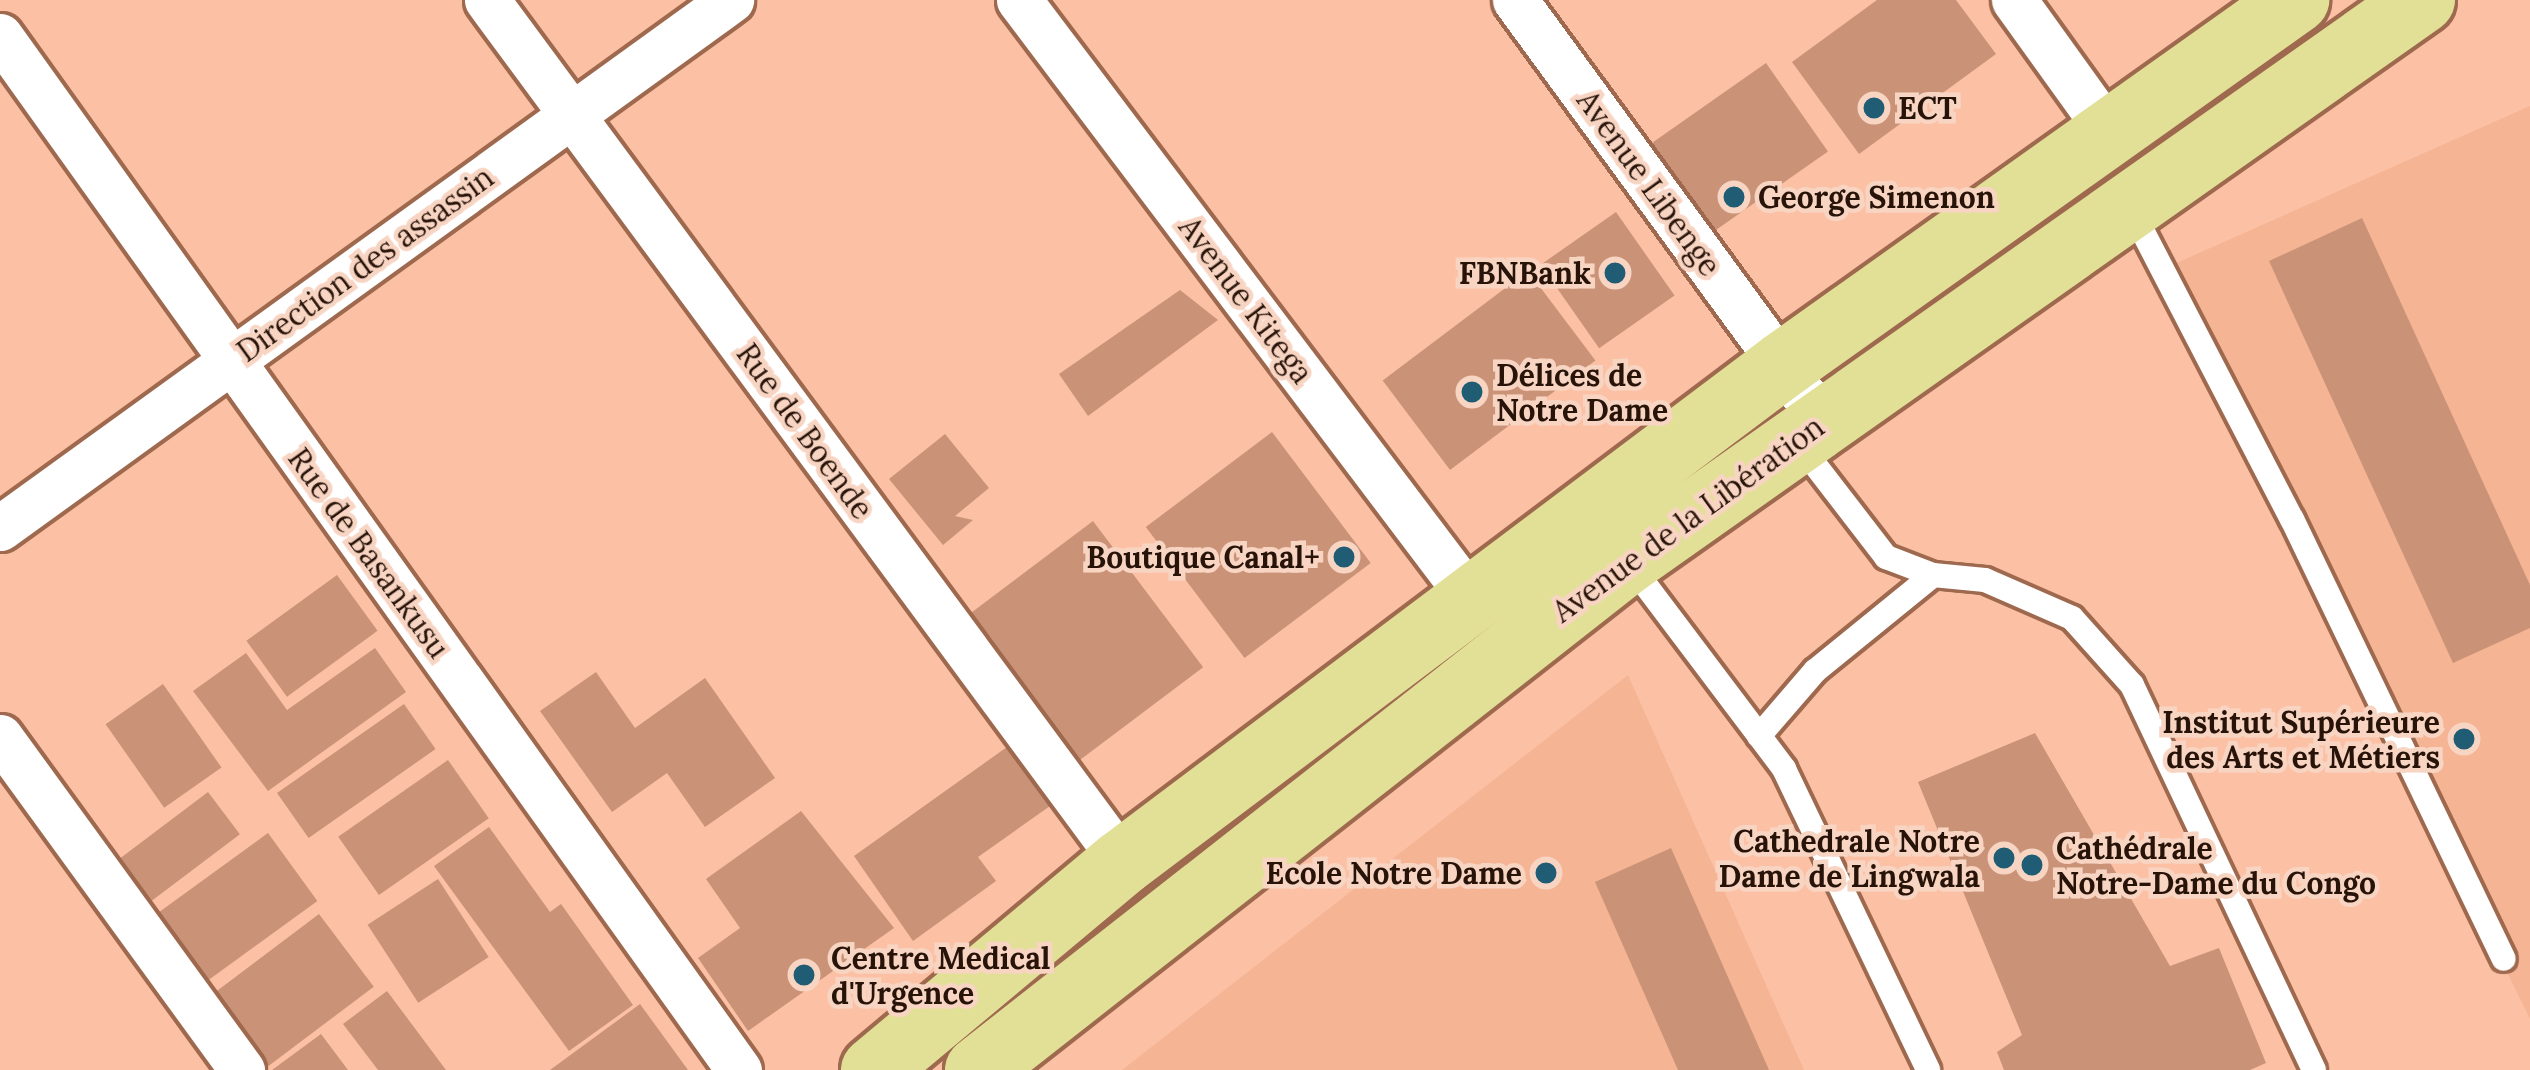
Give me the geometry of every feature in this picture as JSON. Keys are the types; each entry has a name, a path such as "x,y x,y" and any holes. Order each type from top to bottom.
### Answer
{"main road":[{"name":"Avenue de la Libération","path":"874,1070 1123,862 1783,365 2296,0"},
{"name":"Avenue de la Libération","path":"978,1070 1627,561 2127,201 2422,0"}],"street":[{"name":"Rue de Boende","path":"487,0 1123,862"},
{"name":"Direction des assassin","path":"0,529 730,0"},
{"name":"Avenue Kitega","path":"1019,0 1472,600"},
{"name":"Avenue Libenge","path":"1515,0 1783,365 1809,429"},
{"path":"2014,0 2108,131"},
{"name":"Rue de Basankusu","path":"0,36 739,1070"},
{"path":"0,737 242,1070"}],"lane":[{"path":"2127,201 2292,519 2504,959"},
{"path":"1809,429 1886,557 1933,575 1985,580 2072,618 2132,685 2314,1070"},
{"path":"1627,561 1759,736 1846,885 1928,1070"},
{"path":"1759,736 1815,671 1933,575"}],"shaded area":[{"name":"Institut Supérieure des Arts et Métiers","path":"2530,106 2530,1019 2163,269"},
{"name":"Ecole Notre Dame","path":"1628,675 1804,1070 1122,1070"}],"building":[{"name":"ECT","path":"1877,0 1956,0 1996,54 1859,154 1792,62"},
{"path":"1766,63 1828,151 1709,235 1647,146"},
{"path":"1616,212 1675,296 1599,348 1541,265"},
{"path":"2362,218 2530,585 2530,628 2453,663 2269,261"},
{"path":"1528,271 1595,360 1450,470 1383,381"},
{"path":"1180,290 1218,320 1088,416 1059,374"},
{"path":"1272,432 1371,563 1245,658 1146,527"},
{"path":"945,434 989,488 955,516 973,520 943,545 889,479"},
{"path":"1093,521 1203,667 1067,769 957,623"},
{"path":"337,575 378,631 287,697 246,641"},
{"path":"375,648 406,692 268,791 193,691 246,653 287,710"},
{"path":"596,672 635,728 705,678 775,778 705,827 667,773 612,812 540,711"},
{"path":"163,684 222,768 164,808 106,724"},
{"path":"404,704 436,749 309,838 277,793"},
{"name":"Cathédrale Notre-Dame du Congo","path":"2035,733 2170,966 2219,948 2266,1063 2250,1070 2004,1070 1997,1052 2022,1035 1918,782"},
{"path":"1007,747 1050,806 978,857 996,881 913,941 854,856"},
{"path":"448,760 489,818 379,895 338,837"},
{"path":"208,792 240,834 141,909 109,867"},
{"path":"801,811 894,928 748,1031 698,958 740,928 706,879"},
{"path":"489,827 550,912 561,904 633,1005 569,1051 434,866"},
{"path":"268,833 317,901 193,991 143,924"},
{"path":"1671,848 1769,1070 1678,1070 1595,882"},
{"path":"438,879 489,957 418,1003 368,925"},
{"path":"319,914 374,987 263,1070 246,1070 198,1005"},
{"path":"387,991 446,1070 378,1070 343,1024"},
{"path":"640,1004 688,1070 550,1070"},
{"path":"321,1034 348,1070 272,1070"}],"place":[{"name":"ECT","path":"1874,108"},
{"name":"George Simenon","path":"1734,197"},
{"name":"FBNBank","path":"1615,273"},
{"name":"Délices de Notre Dame","path":"1472,392"},
{"name":"Boutique Canal+","path":"1344,557"},
{"name":"Institut Supérieure des Arts et Métiers","path":"2464,739"},
{"name":"Cathedrale Notre Dame de Lingwala","path":"2004,858"},
{"name":"Cathédrale Notre-Dame du Congo","path":"2032,865"},
{"name":"Ecole Notre Dame","path":"1546,873"},
{"name":"Centre Medical d'Urgence","path":"804,975"}]}
